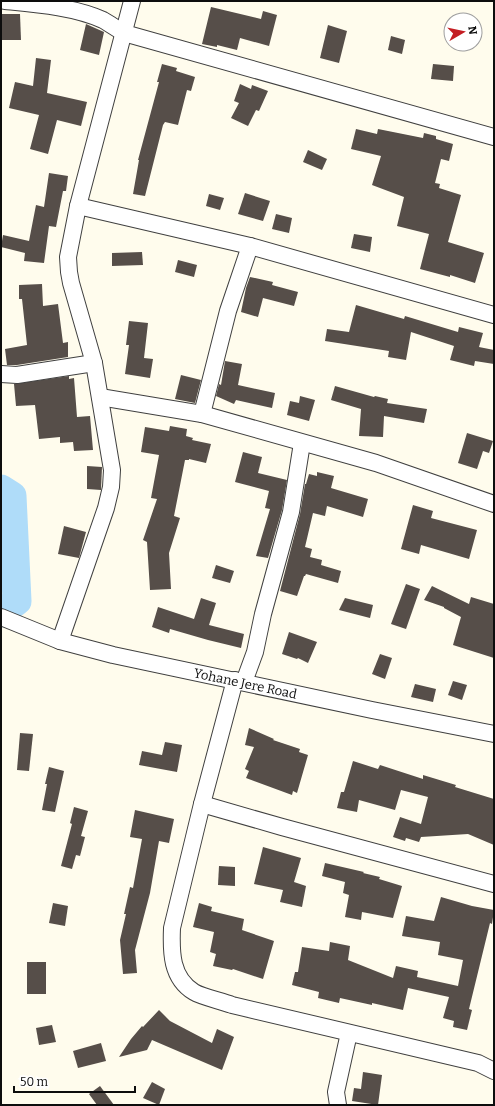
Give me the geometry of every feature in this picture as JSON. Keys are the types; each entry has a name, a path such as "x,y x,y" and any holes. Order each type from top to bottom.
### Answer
{"street":[{"path":"5,1 62,9 89,15 103,20 124,33 494,137"},
{"path":"60,641 106,508 111,487 112,470 94,363 69,272 68,257 78,206 132,1"},
{"path":"78,206 250,246 494,315"},
{"path":"202,414 228,311 250,246"},
{"path":"1,374 17,375 94,363"},
{"path":"100,397 202,414 376,463 494,504"},
{"path":"302,442 291,512 263,614 255,652 239,681 202,804 172,928 171,948 173,966 181,981 194,992 232,1005 478,1063 494,1071"},
{"name":"Yohane Jere Road","path":"1,617 60,641 113,655 494,734"},
{"path":"202,804 494,884"},
{"path":"338,1105 336,1092 349,1033"}],"building":[{"path":"211,7 261,19 263,11 277,15 269,46 240,38 237,50 217,45 217,47 202,44"},
{"path":"1,14 20,14 21,40 1,40"},
{"path":"86,24 104,32 99,55 80,50"},
{"path":"328,25 347,31 339,63 320,58"},
{"path":"391,36 405,40 402,54 388,50"},
{"path":"36,58 51,60 47,93 87,102 81,126 57,120 48,154 30,149 39,115 9,108 15,82 33,86"},
{"path":"162,64 177,68 176,71 195,77 191,91 187,90 178,125 165,122 163,125 145,196 133,194 138,160 159,82 157,82"},
{"path":"433,64 454,66 453,81 431,79"},
{"path":"240,84 251,89 252,85 268,91 259,111 256,110 248,126 231,118 239,103 234,101"},
{"path":"356,129 377,134 378,129 423,138 424,133 436,136 436,139 453,144 449,161 441,159 435,183 440,184 439,188 461,195 448,242 484,253 475,283 450,275 450,277 420,269 429,234 397,226 404,197 372,185 381,156 351,149"},
{"path":"308,150 327,159 322,170 303,162"},
{"path":"49,173 68,176 66,191 63,191 56,227 49,226 44,263 24,261 25,253 1,247 3,235 29,241 36,205 44,207"},
{"path":"245,193 270,201 263,221 238,214"},
{"path":"209,194 224,198 220,210 206,206"},
{"path":"276,214 292,218 289,233 272,229"},
{"path":"354,234 372,237 370,252 351,248"},
{"path":"142,252 143,265 112,266 112,253"},
{"path":"178,260 197,265 194,277 175,272"},
{"path":"250,277 273,282 272,285 298,292 294,306 263,298 258,317 241,312"},
{"path":"42,284 43,306 58,304 63,343 68,342 68,357 17,365 7,365 5,349 27,345 22,299 19,299 19,285"},
{"path":"356,305 404,319 405,316 458,332 459,327 483,333 479,347 494,350 494,364 475,361 474,366 450,360 454,346 411,332 406,360 388,357 389,351 325,341 327,329 349,332"},
{"path":"129,321 148,323 144,358 153,359 150,378 125,374 129,345 126,345"},
{"path":"225,361 242,364 238,385 275,393 272,408 236,400 234,404 216,396 219,384 221,385"},
{"path":"181,375 201,380 195,403 175,399"},
{"path":"69,376 69,379 74,378 77,417 90,416 93,450 74,451 73,442 60,443 60,437 39,439 35,405 16,406 14,384"},
{"path":"335,386 374,397 388,399 387,403 427,409 424,423 384,416 383,437 359,436 361,409 331,400"},
{"path":"300,396 315,400 309,421 287,415 290,401 299,403"},
{"path":"170,426 187,429 186,436 193,438 192,440 211,444 206,463 189,459 185,460 174,516 180,518 169,553 171,589 150,590 147,542 143,540 157,499 151,498 159,455 141,452 145,427 169,431"},
{"path":"467,433 493,441 489,453 483,451 477,469 458,463"},
{"path":"243,452 262,457 258,473 287,480 282,510 268,558 256,556 270,509 265,508 269,491 235,482"},
{"path":"87,466 102,467 101,490 87,489"},
{"path":"317,472 334,476 331,488 368,499 363,517 327,506 325,516 313,513 305,547 312,549 310,557 322,560 321,565 341,571 338,583 306,574 297,596 280,591 300,514 305,484 309,474 317,476"},
{"path":"413,505 433,511 431,518 477,530 469,559 421,545 419,554 401,549"},
{"path":"64,526 86,532 79,558 58,554"},
{"path":"216,565 234,571 230,583 212,578"},
{"path":"406,584 420,589 406,629 391,624"},
{"path":"432,586 469,604 471,597 494,604 494,658 453,645 461,617 444,607 424,600"},
{"path":"201,598 216,603 209,625 244,634 241,648 170,629 169,633 152,627 158,607 194,619"},
{"path":"345,598 373,605 370,618 339,610"},
{"path":"289,632 317,642 308,663 298,658 297,659 282,654"},
{"path":"380,654 392,658 385,679 372,674"},
{"path":"453,681 467,685 462,700 448,695"},
{"path":"415,684 436,689 433,702 411,697"},
{"path":"249,728 274,739 273,740 300,749 299,752 308,755 297,793 293,791 292,795 246,778 249,771 245,769 254,747 245,745"},
{"path":"20,733 33,734 29,771 17,770"},
{"path":"165,742 182,745 177,772 139,765 142,751 162,755"},
{"path":"353,761 378,769 380,765 423,779 423,775 494,799 494,845 468,834 421,837 419,842 406,838 405,841 393,837 400,817 421,824 428,797 401,790 395,810 359,800 357,812 337,808 341,792 344,792"},
{"path":"49,767 64,771 55,812 42,810 47,784 45,784"},
{"path":"74,807 88,811 81,836 85,837 80,856 76,855 72,869 61,866 72,824 70,823"},
{"path":"135,810 174,819 169,843 159,841 150,893 135,950 137,973 123,974 120,940 130,887 133,888 142,839 130,837"},
{"path":"263,847 301,858 294,882 306,886 302,907 280,902 283,890 254,884"},
{"path":"325,863 364,872 363,873 380,877 379,879 402,886 393,918 362,912 361,920 345,917 349,895 343,893 345,882 322,876"},
{"path":"219,866 235,867 235,886 218,885"},
{"path":"441,897 472,906 494,910 492,924 490,923 469,1009 472,1010 467,1030 453,1027 454,1021 443,1018 449,997 408,988 403,1010 340,998 339,1003 318,998 319,992 292,985 295,972 298,972 302,947 329,951 330,942 350,946 348,960 393,978 396,966 418,971 417,977 458,986 463,960 438,955 440,942 402,936 406,916 434,921"},
{"path":"53,903 68,906 65,926 49,923"},
{"path":"199,903 212,907 211,911 244,919 242,930 274,941 263,979 233,969 213,966 216,954 210,952 214,932 193,927"},
{"path":"27,962 46,962 46,994 27,994"},
{"path":"159,1010 170,1021 212,1043 217,1029 234,1037 222,1070 152,1040 147,1050 119,1057 142,1026 143,1027"},
{"path":"52,1025 56,1042 39,1045 36,1028"},
{"path":"101,1043 106,1061 78,1068 73,1051"},
{"path":"363,1072 382,1075 378,1105 352,1101 354,1088 361,1089"},
{"path":"152,1082 165,1089 159,1105 143,1098"},
{"path":"100,1086 114,1105 97,1105 89,1094"}],"waterway":[{"path":"1,489 12,496 17,601 1,613"}]}
